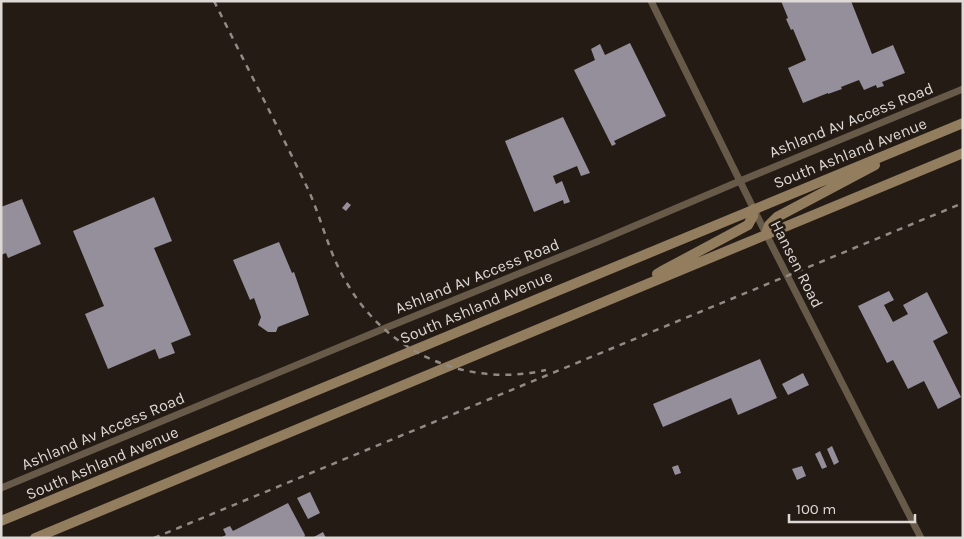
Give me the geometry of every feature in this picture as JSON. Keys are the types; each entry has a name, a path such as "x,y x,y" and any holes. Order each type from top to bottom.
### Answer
{"main road":[{"name":"South Ashland Avenue","path":"1,521 963,123"},
{"path":"766,234 769,225 777,216 869,169 906,147"},
{"path":"35,538 963,153"},
{"path":"646,284 662,270 748,226 753,216 754,208"}],"street":[{"name":"Hansen Road","path":"651,1 766,234 922,538"},
{"name":"Ashland Av Access Road","path":"1,488 383,329 599,242 740,180 963,89"}],"building":[{"path":"781,1 851,1 872,54 893,45 905,73 882,82 884,86 877,88 876,85 864,90 859,80 841,87 842,89 803,103 788,68 806,60 793,29 791,30 786,19 788,18"},
{"path":"630,43 666,116 614,141 616,144 612,146 574,70 595,60 591,49 600,44 605,55"},
{"path":"563,117 590,173 581,176 577,166 553,176 556,184 562,181 570,202 564,204 563,200 534,212 505,141"},
{"path":"154,197 172,241 154,248 191,335 171,343 175,353 159,359 155,349 108,369 85,314 104,306 73,231"},
{"path":"22,199 41,244 8,258 6,253 1,255 1,207"},
{"path":"347,202 351,205 346,211 342,208"},
{"path":"279,242 292,273 294,272 309,315 278,327 276,332 268,332 258,325 261,317 254,298 250,300 233,260"},
{"path":"889,291 894,300 884,305 893,322 908,314 903,305 927,292 948,333 933,341 961,397 938,409 924,381 908,389 893,360 887,363 858,306"},
{"path":"760,359 777,398 738,415 731,398 663,427 653,404"},
{"path":"803,373 809,385 788,395 782,384"},
{"path":"832,446 839,462 834,465 827,449"},
{"path":"820,451 827,467 822,469 815,454"},
{"path":"678,465 681,473 675,475 672,467"},
{"path":"802,466 806,476 797,480 792,469"},
{"path":"310,492 320,513 308,519 297,498"},
{"path":"288,503 305,535 304,538 220,538 226,535 223,529 230,526 233,531"},
{"path":"323,532 326,538 312,538"}],"railway":[{"path":"214,1 307,187 341,273 365,309 385,330 408,347 433,360 460,369 488,374 517,374 546,370"},
{"path":"154,538 963,203"}]}
